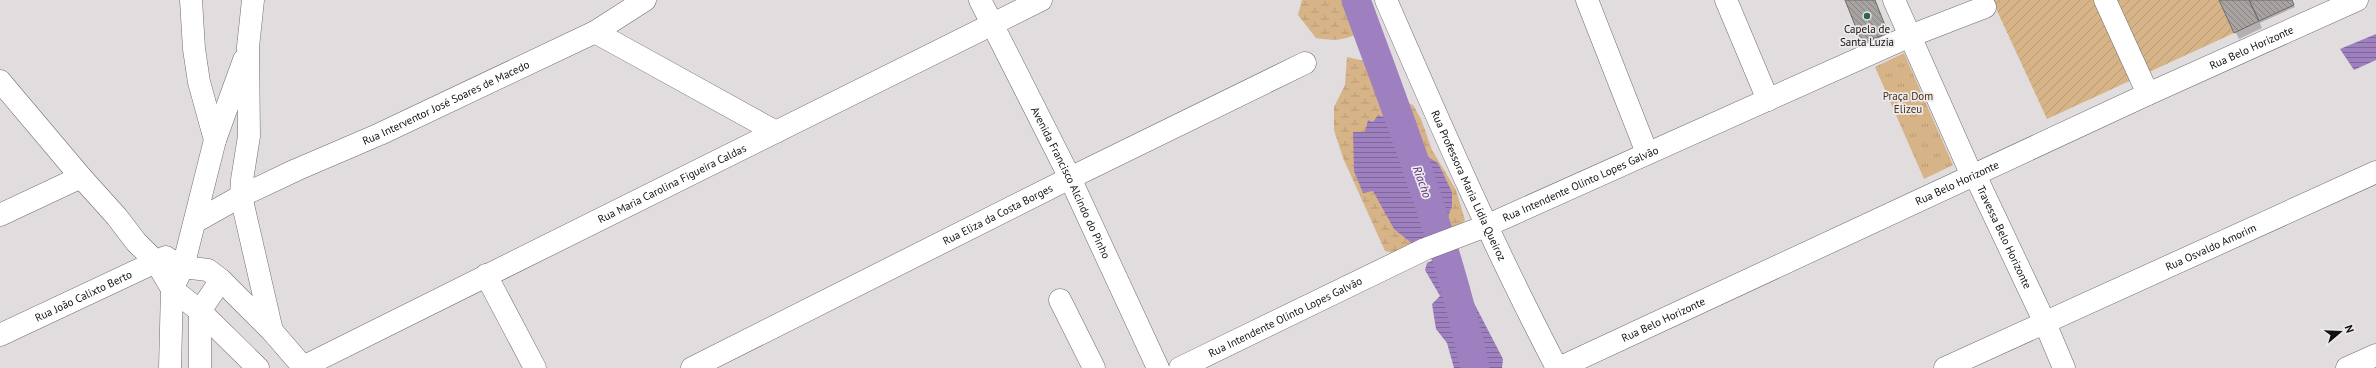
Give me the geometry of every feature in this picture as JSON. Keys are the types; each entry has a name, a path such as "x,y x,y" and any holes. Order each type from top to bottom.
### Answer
{"street":[{"path":"191,0 194,49 199,82 215,140"},
{"path":"253,0 248,47 249,136 241,196 272,331"},
{"name":"Rua Interventor José Soares de Macedo","path":"196,222 241,196 380,134 595,32 645,0"},
{"name":"Avenida Francisco Alcindo do Pinho","path":"980,0 1070,178 1158,368"},
{"name":"Rua Maria Carolina Figueira Caldas","path":"303,367 1041,0"},
{"name":"Rua Professora Maria Lídia Queiroz","path":"1386,0 1460,163 1486,226 1558,368"},
{"path":"1586,0 1648,153"},
{"path":"1726,0 1768,100"},
{"name":"Travessa Belo Horizonte","path":"1894,0 1969,169 1975,175 2045,323 2064,368"},
{"path":"2105,0 2148,94"},
{"name":"Rua Belo Horizonte","path":"1558,368 2148,94 2357,0"},
{"name":"Rua Intendente Olinto Lopes Galvão","path":"1180,368 1425,249 1486,226 1910,36 1985,7"},
{"path":"595,32 776,132"},
{"path":"170,368 172,289 168,262 196,222 215,140 248,47"},
{"name":"Rua Eliza da Costa Borges","path":"692,368 1070,178 1305,63"},
{"path":"3,89 81,178 117,216 136,242 168,262 208,270 221,280 272,331 303,367"},
{"name":"Rua Osvaldo Amorim","path":"1945,368 2376,172"},
{"path":"0,215 81,178"},
{"name":"Rua João Calixto Berto","path":"0,335 168,262"},
{"path":"486,275 535,368"},
{"path":"200,368 200,311 221,280"},
{"path":"172,289 200,311 258,368"},
{"path":"1060,300 1094,368"},
{"path":"2348,368 2376,355"}],"green space":[{"path":"1302,0 1369,0 1378,21 1355,35 1342,39 1334,40 1316,38 1298,15"},
{"path":"1992,0 2219,0 2234,33 2047,119"},
{"name":"Praça Dom Elizeu","path":"1904,53 1953,165 1924,179 1875,67"},
{"path":"1347,57 1365,61 1378,89 1413,105 1421,119 1432,150 1456,190 1465,220 1453,231 1403,255 1385,251 1343,158 1334,130 1334,107 1345,85"}],"water":[{"path":"2376,34 2376,60 2354,70 2340,49"},
{"path":"1378,115 1396,122 1415,142 1418,151 1424,149 1428,157 1438,163 1452,192 1452,206 1446,222 1430,236 1414,245 1394,229 1373,191 1363,193 1354,171 1353,132 1365,132 1368,120 1373,122"},
{"path":"1450,257 1460,268 1474,303 1503,359 1502,368 1454,368 1447,343 1436,329 1432,304 1440,296 1425,270 1427,263 1438,258"}],"building":[{"name":"Capela de Santa Luzia","path":"1845,0 1875,0 1888,33 1862,43"},
{"path":"2219,0 2249,0 2259,21 2234,33"},
{"path":"2249,0 2292,0 2294,5 2259,21"}],"waterway":[{"name":"Riacho","path":"1356,0 1406,136 1437,228 1464,321 1475,368"}],"place":[{"name":"Capela de Santa Luzia","path":"1867,16"}]}
